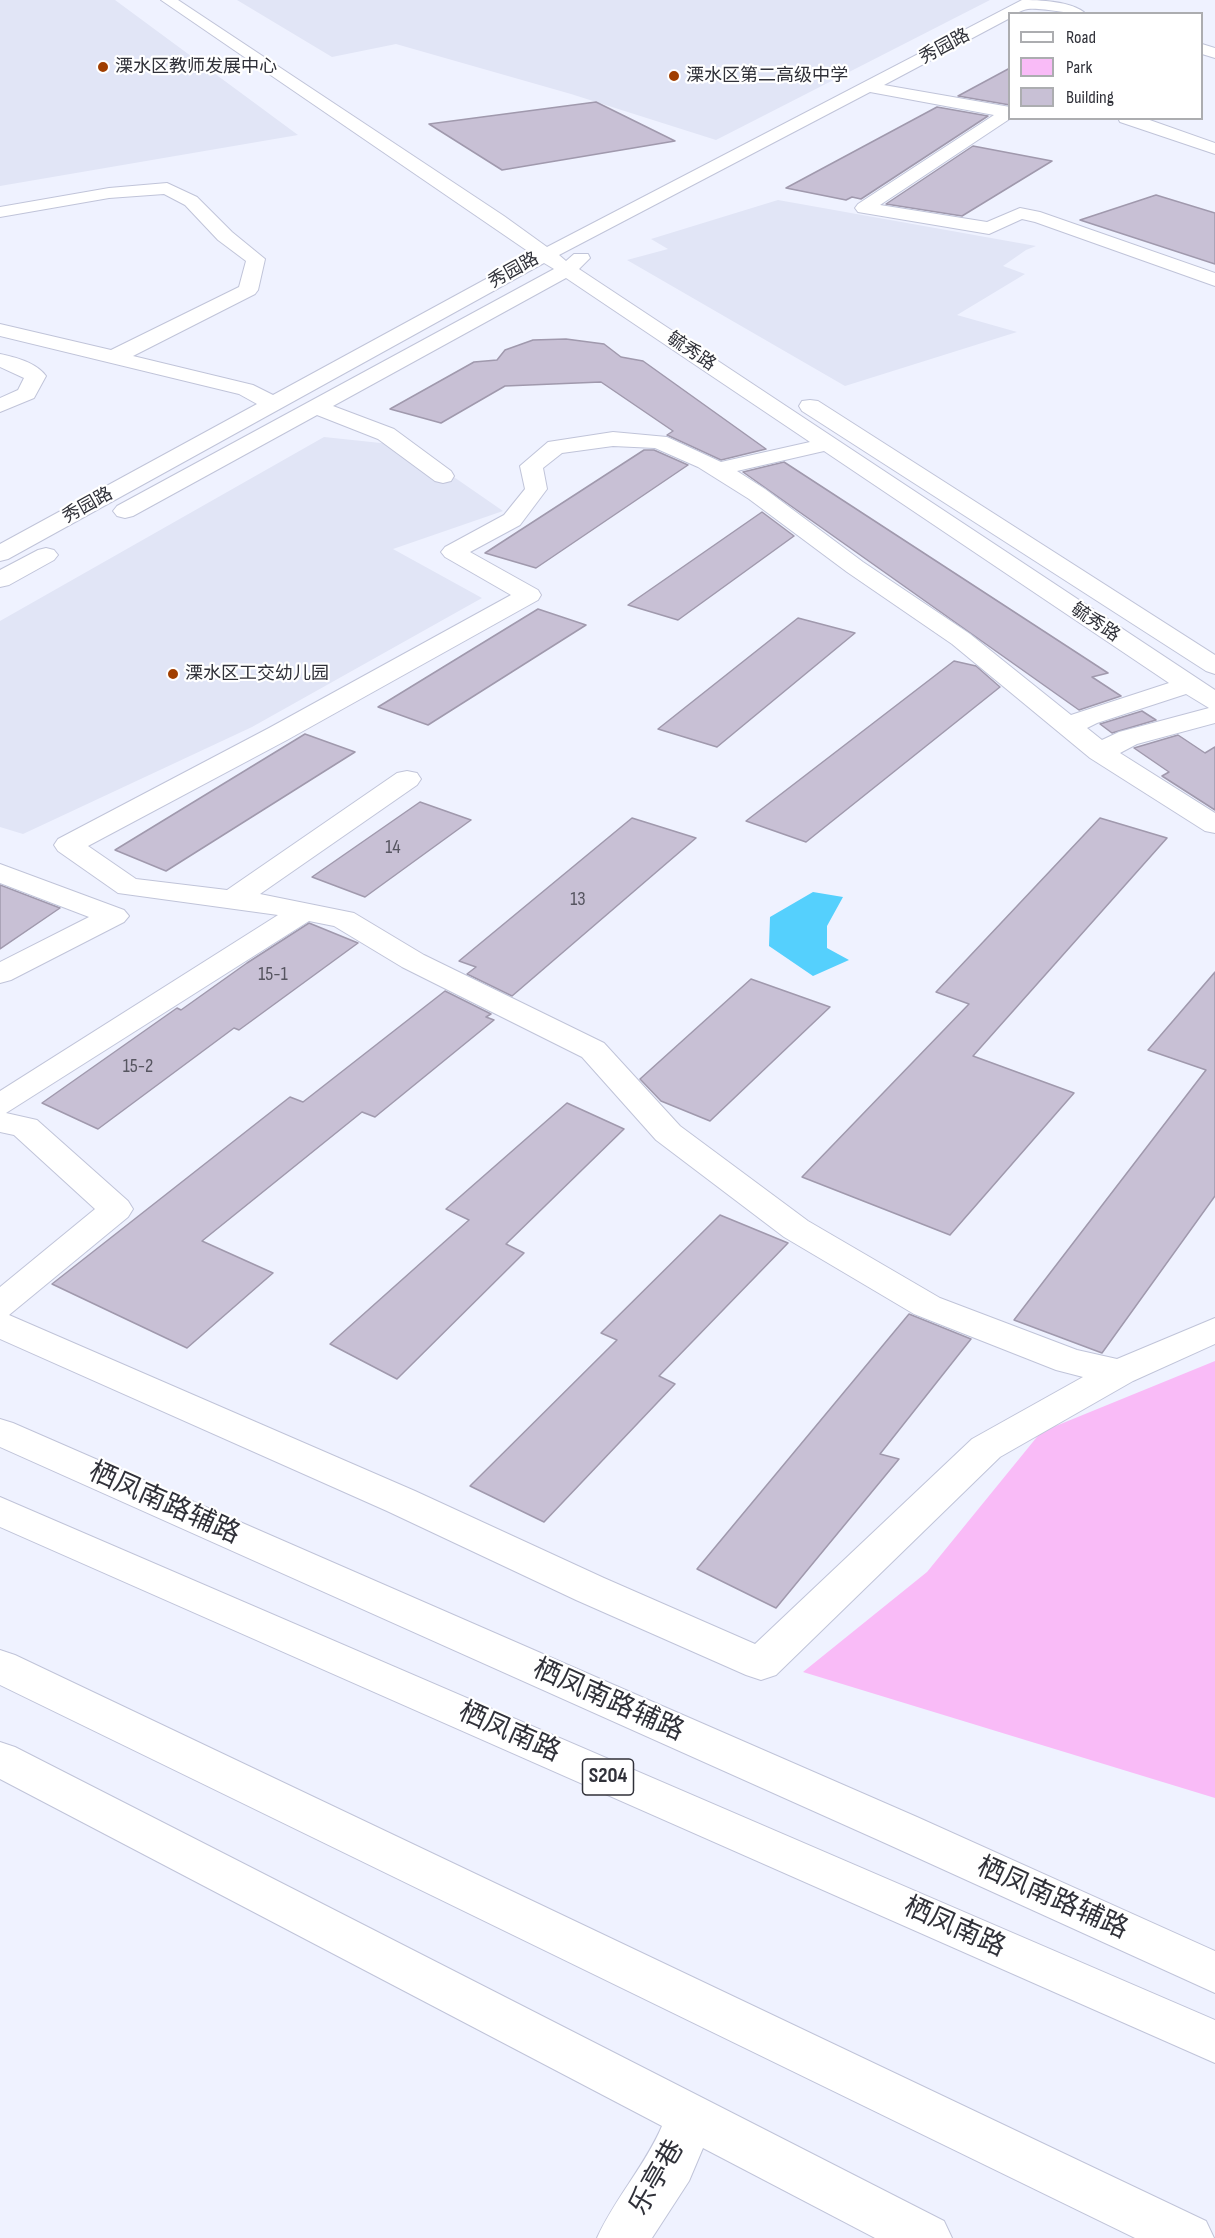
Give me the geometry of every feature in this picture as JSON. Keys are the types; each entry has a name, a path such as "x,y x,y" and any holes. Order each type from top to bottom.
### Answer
{"street":[{"name":"毓秀路","path":"168,0 565,257 676,319"},
{"name":"毓秀路","path":"198,0 828,444 1215,702"},
{"name":"秀园路","path":"1026,12 1039,5"},
{"path":"1039,5 1070,12"},
{"name":"秀园路","path":"2,551 273,404 565,257 1008,21"},
{"name":"秀园路","path":"879,89 1008,27"},
{"path":"1203,50 1213,62"},
{"path":"879,89 1008,112"},
{"path":"1008,113 864,208 990,228 1020,213 1040,217 1215,280"},
{"path":"1132,120 1215,149"},
{"path":"0,212 109,193 167,188 191,201 225,236 256,259 248,290 114,357"},
{"name":"秀园路","path":"108,521 316,407 565,257"},
{"path":"0,330 246,389 273,404"},
{"path":"0,360 36,376 27,394 0,406"},
{"name":"毓秀路","path":"795,396 1215,666"},
{"path":"316,407 386,434 443,476"},
{"path":"1120,1372 1069,1361 927,1306 796,1229 668,1133 592,1050 413,961 343,919 233,899 128,887 68,845 278,734 529,595 453,552 512,520 536,489 531,466 556,447 613,439 659,442 706,462 758,494 855,567 962,639 1100,752 1215,825"},
{"path":"718,469 828,444"},
{"name":"秀园路","path":"0,580 66,543"},
{"path":"2,551 35,561"},
{"path":"1069,727 1088,717 1188,685"},
{"path":"1100,752 1128,738 1215,715"},
{"path":"233,899 407,779"},
{"path":"0,873 114,916 0,974"},
{"path":"0,1105 304,911"},
{"path":"0,1122 25,1127 116,1209 0,1306"},
{"path":"0,1325 401,1501 590,1589 761,1664 986,1448 1120,1372 1215,1330"},
{"name":"栖凤南路辅路","path":"0,1432 901,1830 1215,1973"},
{"name":"栖凤南路","path":"0,1512 1215,2042"},
{"path":"0,1666 1188,2238"},
{"path":"0,1759 926,2238"},
{"name":"乐亭巷","path":"623,2238 671,2165 691,2116"}],"shaded area":[{"name":"溧水区教师发展中心","path":"0,0 115,0 298,135 0,186"},
{"name":"溧水区第二高级中学","path":"237,0 990,0 716,140 571,94 396,44 332,57"},
{"path":"778,200 1036,246 1003,266 1025,274 957,315 1017,332 845,386 627,260 668,249 651,239"},
{"name":"溧水区工交幼儿园","path":"324,437 409,446 503,511 393,549 482,598 252,727 23,834 0,827 0,621"}],"green space":[{"path":"1215,1361 1215,1798 803,1672 927,1572 1041,1432"}],"water":[{"path":"813,892 843,897 827,926 827,948 849,960 813,976 769,946 770,917"}],"building":[{"path":"1008,69 1008,105 958,96"},
{"path":"596,102 675,141 502,170 429,124"},
{"path":"937,107 988,116 861,199 852,197 846,200 786,188"},
{"path":"973,146 1052,161 962,216 886,204"},
{"path":"1156,195 1215,213 1215,264 1080,220"},
{"path":"566,339 604,344 621,357 643,361 766,449 721,460 667,435 673,431 601,382 505,386 441,423 390,409 474,362 497,360 505,350 533,340"},
{"path":"644,450 654,450 688,465 536,568 485,553"},
{"path":"784,462 1108,673 1092,677 1121,696 1079,710 743,472"},
{"path":"762,512 794,536 678,620 628,605"},
{"path":"538,609 586,625 428,725 378,707"},
{"path":"798,618 855,633 717,747 658,729"},
{"path":"954,661 976,666 1000,687 806,842 746,821"},
{"path":"1142,711 1156,720 1112,733 1100,724"},
{"path":"305,734 355,752 166,871 115,850"},
{"path":"1178,735 1205,753 1215,747 1215,810 1162,776 1169,772 1134,748"},
{"path":"420,802 471,820 365,897 312,877"},
{"path":"632,818 696,838 512,996 467,974 476,967 459,961"},
{"path":"1100,818 1167,838 973,1056 1074,1093 950,1235 802,1177 969,1004 936,992"},
{"path":"0,885 60,908 0,949"},
{"path":"309,923 358,943 239,1030 234,1028 98,1129 42,1103 177,1008 181,1010"},
{"path":"1215,972 1215,1196 1102,1353 1014,1320 1206,1070 1148,1050"},
{"path":"751,979 830,1007 710,1121 661,1101 640,1079"},
{"path":"445,991 491,1014 486,1017 494,1020 375,1117 362,1112 202,1241 273,1273 187,1348 52,1284 290,1097 303,1102"},
{"path":"567,1103 624,1129 506,1244 524,1253 397,1379 330,1344 469,1220 446,1209"},
{"path":"720,1215 788,1243 659,1376 675,1384 544,1522 470,1486 617,1340 601,1333"},
{"path":"909,1314 971,1339 880,1454 899,1459 776,1608 697,1569"}],"place":[{"name":"溧水区教师发展中心","path":"103,67"},
{"name":"溧水区第二高级中学","path":"674,76"},
{"name":"溧水区工交幼儿园","path":"173,674"}]}
